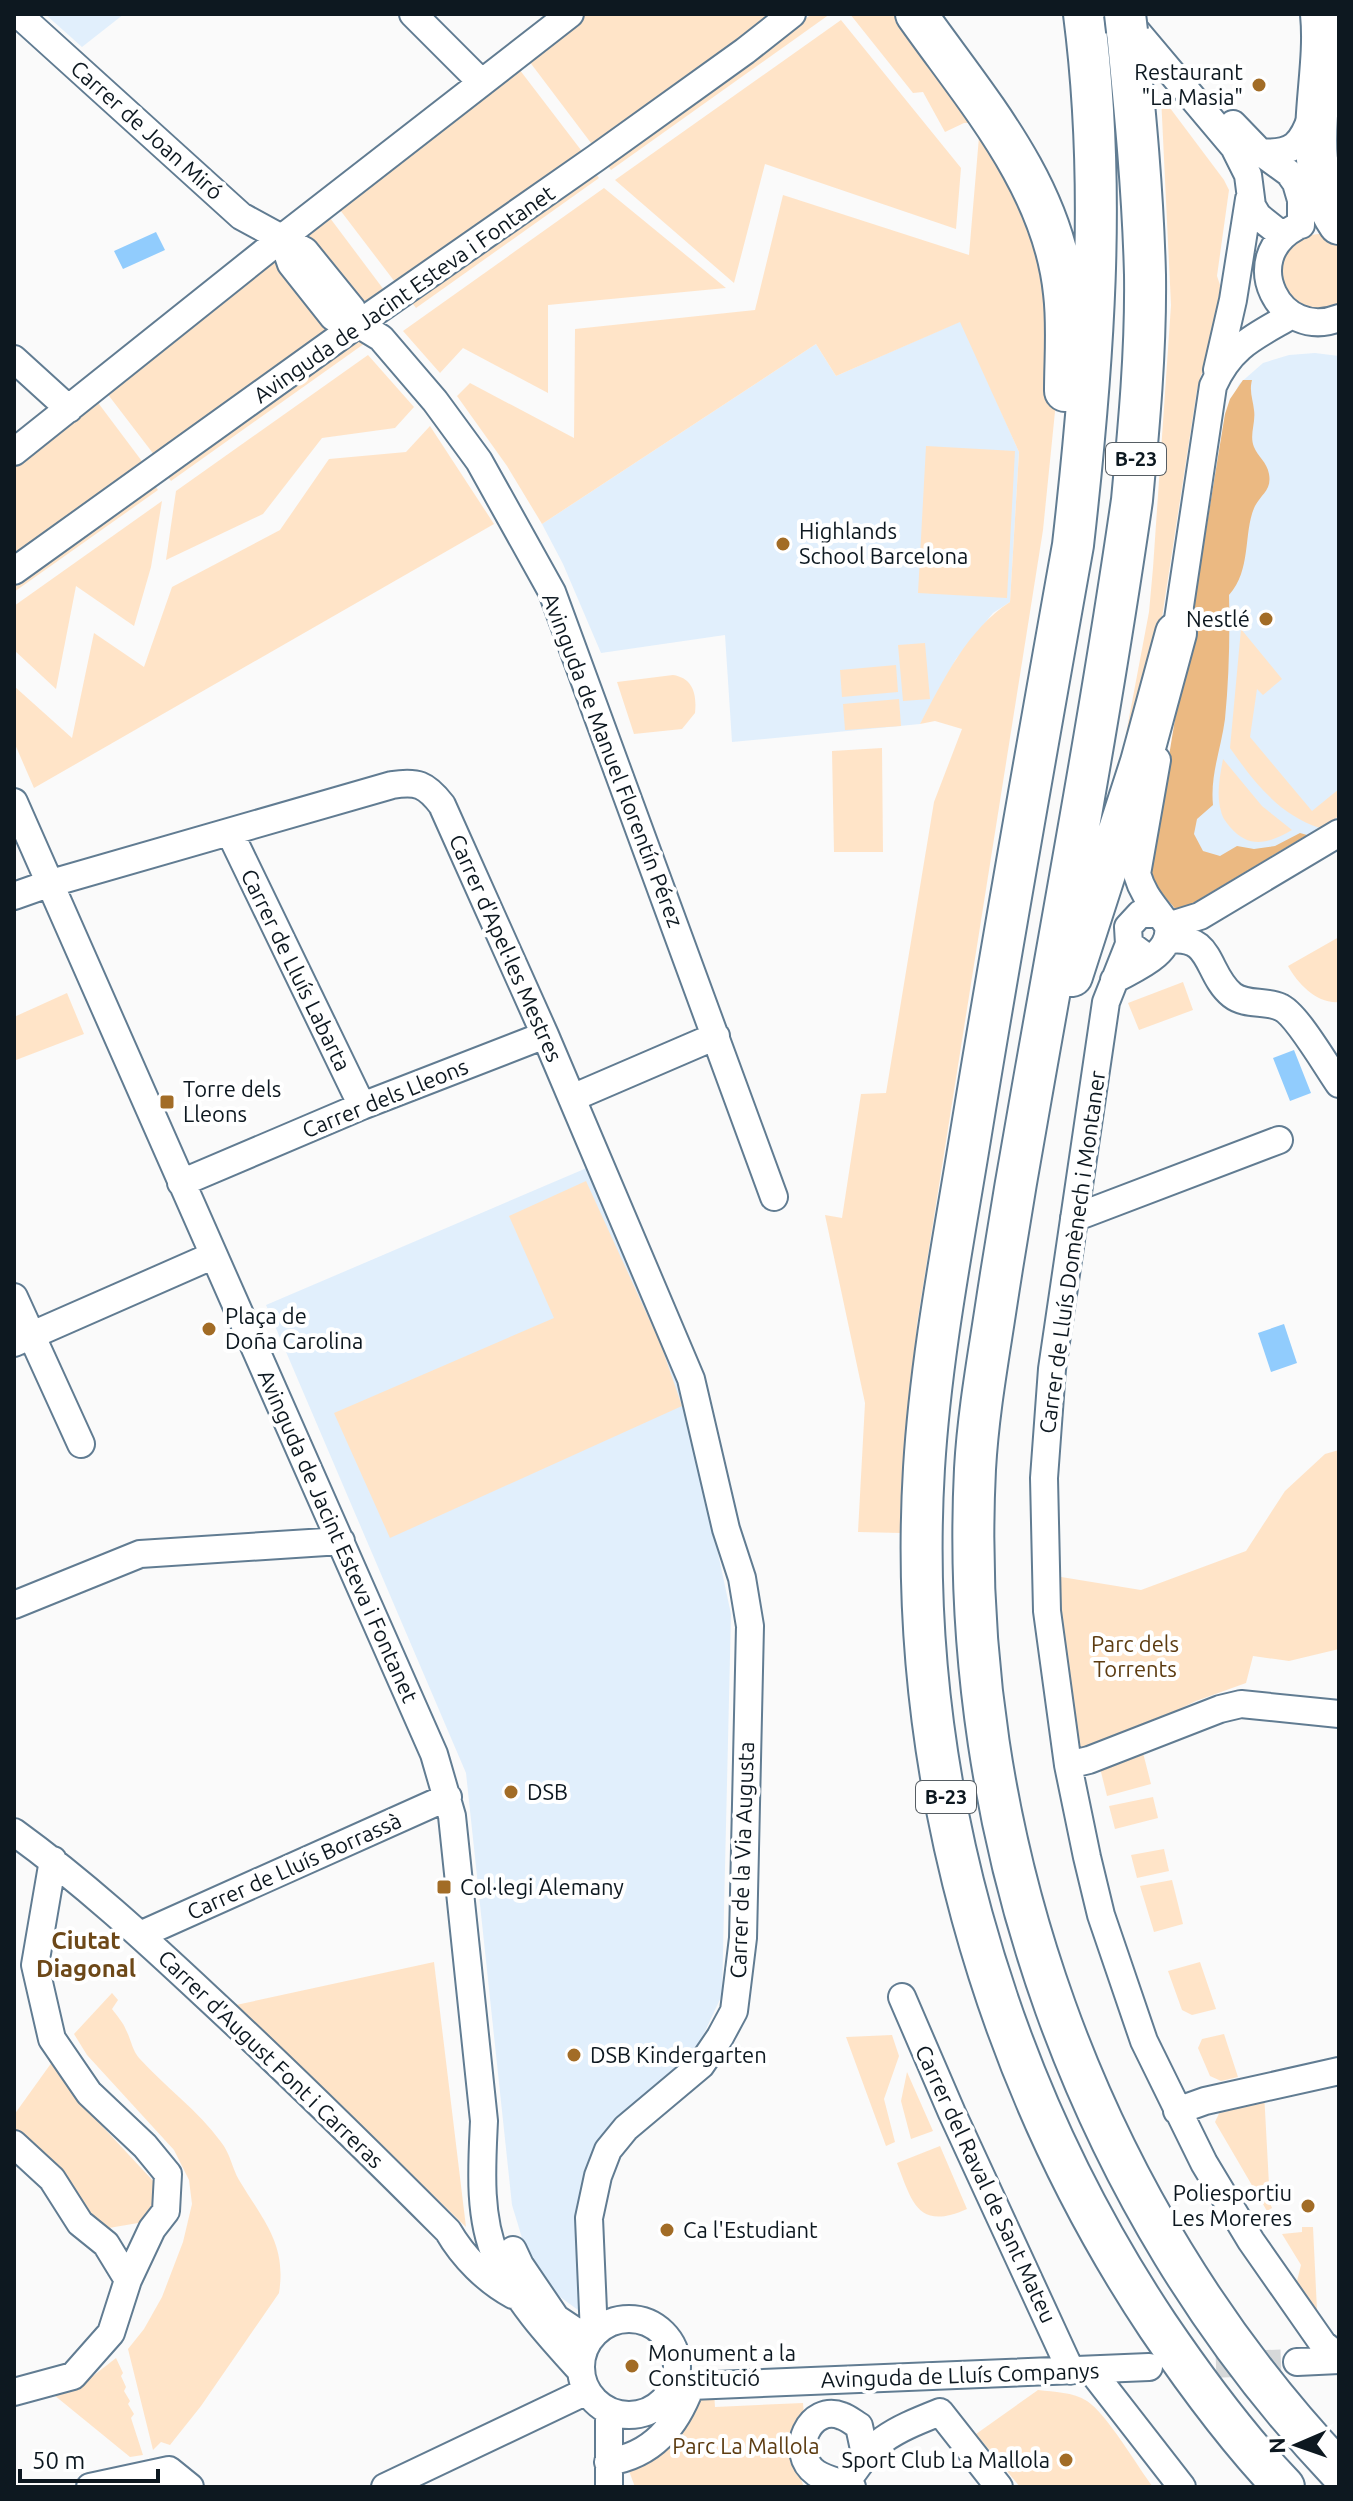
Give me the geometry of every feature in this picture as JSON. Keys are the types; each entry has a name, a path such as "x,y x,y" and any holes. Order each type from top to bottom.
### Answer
{"highway":[{"path":"916,14 1016,155 1036,193 1056,247 1065,293 1066,429 1055,643"},
{"path":"1316,228 1329,209 1318,176 1317,102 1323,39 1321,14"},
{"name":"B-23","path":"1129,17 1145,277 1142,392 1132,500 979,1415 975,1473 976,1642 986,1732 1012,1868 1033,1943 1076,2062 1108,2136 1183,2272 1227,2337 1300,2430 1339,2471"},
{"path":"1074,25 1084,450"},
{"name":"B-23","path":"1074,25 1096,246 1092,356 1073,545 946,1272 932,1386 924,1470 922,1572 933,1729 963,1881 982,1953 1013,2043 1064,2164 1096,2226 1181,2360 1261,2463 1284,2487"},
{"path":"1031,1097 1141,762 1176,633"}],"street":[{"name":"Carrer de Joan Miró","path":"18,14 241,216 282,238"},
{"path":"413,14 481,82"},
{"path":"14,452 570,14"},
{"path":"1129,17 1260,152 1289,173 1316,228"},
{"path":"1129,17 1234,147 1248,175 1249,199 1233,300 1213,386 1137,874 1162,933"},
{"name":"Avinguda de Jacint Esteva i Fontanet","path":"14,571 596,158 781,19"},
{"path":"1260,152 1281,152 1300,142 1317,102"},
{"path":"1249,199 1258,216 1316,228"},
{"path":"1316,228 1271,255 1268,273 1273,295 1292,315 1313,322 1338,319"},
{"path":"282,238 291,264 324,307 340,321 358,324"},
{"path":"1213,386 1222,365 1234,351 1292,315"},
{"name":"Avinguda de Manuel Florentín Pérez","path":"358,324 381,338 389,347 435,401 479,461 552,592 774,1197"},
{"path":"14,359 69,409"},
{"name":"Carrer d'Apel·les Mestres","path":"14,896 392,785 413,782 432,793 442,805 545,1035 691,1379 715,1481"},
{"name":"Avinguda de Jacint Esteva i Fontanet","path":"14,802 434,1754 452,1816 484,2121 507,2237 520,2265 556,2318 591,2337"},
{"name":"Carrer de Lluís Labarta","path":"230,833 362,1106"},
{"path":"1114,980 1162,933 1200,916 1339,833"},
{"name":"Carrer de Lluís Domènech i Montaner","path":"1162,933 1140,914 1132,919 1128,927 1129,944 1106,1002 1052,1369 1044,1478 1047,1611 1068,1765 1101,1915 1144,2041 1204,2163 1251,2241 1317,2336 1339,2358"},
{"path":"1129,944 1145,955 1162,933"},
{"path":"1162,933 1197,943 1228,991 1236,998 1277,1006 1289,1012 1339,1084"},
{"name":"Carrer dels Lleons","path":"181,1183 362,1106 545,1035"},
{"path":"572,1098 716,1036"},
{"path":"1074,1218 1279,1140"},
{"path":"23,1339 212,1256"},
{"path":"14,1297 23,1339 81,1444"},
{"name":"Carrer de la Via Augusta","path":"591,2337 589,2218 598,2176 608,2150 626,2128 701,2065 734,2011 743,1938 750,1626 742,1578 715,1481"},
{"path":"14,1605 140,1554 341,1541"},
{"path":"1068,1765 1241,1704 1339,1714"},
{"name":"Carrer de Lluís Borrassà","path":"140,1935 448,1797"},
{"name":"Carrer d'August Font i Carreras","path":"14,1832 53,1860 140,1935 295,2079 448,2231 458,2247 497,2286 520,2299"},
{"path":"14,2392 73,2376 111,2333 128,2280 152,2229 166,2211 168,2174 145,2146 89,2093 52,2039 35,1965 53,1860"},
{"name":"Carrer del Raval de Sant Mateu","path":"902,1997 952,2113 1081,2370 1182,2487"},
{"path":"1177,2111 1205,2101 1339,2071"},
{"name":"Avinguda de Jacint Esteva i Fontanet","path":"484,2121 482,2160 487,2226 496,2255 520,2299 584,2381"},
{"path":"14,2144 52,2179 80,2223 106,2244 128,2280"},
{"path":"448,2231 475,2242 485,2238 487,2226"},
{"path":"106,2244 129,2241 152,2229"},
{"path":"609,2475 663,2434 681,2412 683,2384 675,2353 663,2333 650,2324 620,2320 606,2325 591,2337 582,2355 584,2381 596,2403 609,2412 632,2416 648,2412 683,2384"},
{"path":"1297,2362 1339,2358"},
{"name":"Avinguda de Lluís Companys","path":"683,2384 1149,2367"},
{"path":"385,2487 584,2381"},
{"path":"609,2412 609,2475"},
{"path":"865,2454 859,2426 841,2415 819,2417 804,2432 802,2454 814,2472 847,2486 865,2454 897,2429 940,2412 999,2487"},
{"path":"90,2487 169,2470 190,2487"}],"shaded area":[{"path":"45,14 124,14 82,47"},
{"name":"Highlands School Barcelona","path":"961,321 1019,452 1010,602 993,613 956,659 920,724 732,742 725,635 601,653 563,564 542,524 816,344 836,376"},
{"name":"Nestlé","path":"1315,353 1339,356 1339,816 1178,912 1188,645 1225,414 1239,384 1263,363 1289,355"},
{"path":"1243,380 1252,380 1253,442 1270,479 1251,516 1241,574 1229,595 1226,704 1214,773 1213,805 1197,819 1194,834 1203,851 1220,856 1237,846 1254,849 1275,846 1300,833 1307,835 1178,912 1149,878 1225,414 1230,399"},
{"path":"589,1167 681,1381 731,1614 722,1995 692,2059 625,2118 580,2222 578,2310 552,2291 526,2251 512,2205 466,1773 266,1305"}],"green space":[{"path":"581,14 767,14 768,21 594,147 526,57"},
{"path":"812,14 830,14 611,170 604,161"},
{"path":"850,14 901,14 981,123 964,123 945,132 923,92 913,93"},
{"path":"841,20 961,168 956,229 765,164 734,283 615,180"},
{"path":"516,65 584,154 398,286 337,206"},
{"path":"1161,96 1229,190 1217,276 1226,303 1212,359 1201,375 1197,390 1159,637 1106,840 1149,612 1153,568 1171,305"},
{"path":"980,125 1031,208 1058,382 1043,530 917,1324 901,1533 858,1532 865,1403 825,1215 842,1218 861,1094 886,1093 934,802 962,729 935,721 920,724 969,641 981,626 1010,602 1019,452 960,322 836,376 816,344 542,524 507,466 457,396 470,383 574,438 575,329 755,310 783,195 969,255"},
{"path":"592,169 599,178 416,308 409,299"},
{"path":"604,188 726,288 548,305 548,393 463,348 440,373 403,331"},
{"path":"327,214 387,294 360,306 309,241 310,228"},
{"path":"1322,234 1339,241 1339,303 1319,310 1303,307 1291,296 1283,281 1282,265 1287,250 1300,238"},
{"path":"272,261 277,261 327,330 155,456 103,388"},
{"path":"355,338 368,341 171,481 164,472"},
{"path":"368,355 414,407 395,428 322,438 263,514 166,560 176,491"},
{"path":"93,396 144,464 14,557 14,458"},
{"path":"430,426 494,524 34,788 14,742 14,686 72,738 94,633 144,667 172,587 280,530 329,459 406,452"},
{"path":"926,446 1015,451 1007,598 918,593"},
{"path":"152,481 158,490 14,592 14,579"},
{"path":"162,501 151,567 134,626 76,586 56,689 14,650 14,606"},
{"path":"1241,629 1282,679 1263,695 1257,689 1250,737 1312,811 1339,789 1339,816 1320,828 1280,806 1258,785 1230,748"},
{"path":"925,643 930,699 903,701 898,645"},
{"path":"896,665 898,692 842,697 840,670"},
{"path":"673,675 685,680 692,688 695,713 682,729 634,734 617,682"},
{"path":"899,699 901,726 845,730 843,704"},
{"path":"882,748 883,852 834,852 832,751"},
{"path":"1223,759 1262,806 1292,830 1260,842 1245,839 1230,827 1222,815 1219,798"},
{"path":"1339,937 1339,1002 1331,1002 1309,992 1288,966"},
{"path":"1183,982 1193,1010 1139,1030 1128,1003"},
{"path":"67,993 84,1034 16,1060 14,1017"},
{"path":"586,1181 661,1345 682,1406 390,1538 334,1413 554,1318 509,1216"},
{"name":"Parc dels Torrents","path":"1339,1450 1339,1649 1289,1661 1253,1656 1246,1683 1196,1701 1111,1742 1078,1749 1055,1576 1141,1590 1246,1551 1285,1491 1325,1454"},
{"path":"1141,1745 1151,1784 1107,1796 1098,1760"},
{"path":"1153,1797 1158,1818 1115,1829 1109,1806"},
{"path":"1164,1849 1169,1871 1137,1878 1131,1855"},
{"path":"1172,1880 1183,1924 1154,1932 1140,1886"},
{"path":"434,1962 466,2227 236,2005"},
{"path":"1200,1962 1216,2009 1192,2015 1182,2010 1168,1971"},
{"path":"112,1993 118,2000 112,2009 125,2027 137,2055 202,2119 224,2147 239,2180 271,2233 280,2260 279,2293 201,2406 170,2445 161,2442 153,2450 128,2349 144,2329 162,2297 183,2242 192,2204 189,2180 174,2150 87,2055 74,2034"},
{"path":"1224,2034 1238,2077 1221,2081 1210,2076 1198,2048 1202,2039"},
{"path":"892,2035 899,2056 884,2099 895,2142 886,2146 846,2037"},
{"path":"52,2062 75,2097 156,2184 150,2212 138,2223 109,2228 96,2223 76,2190 14,2128 14,2115"},
{"path":"907,2072 933,2131 911,2139 901,2101"},
{"path":"1264,2092 1272,2208 1267,2211 1215,2122 1225,2101"},
{"path":"940,2146 967,2209 938,2217 919,2209 907,2190 897,2163"},
{"path":"1302,2227 1313,2227 1317,2310 1297,2281 1301,2265 1282,2234 1302,2232"},
{"path":"116,2358 123,2373 124,2391 134,2414 131,2418 143,2455 130,2457 54,2395 84,2383"},
{"name":"Sport Club La Mallola","path":"1038,2390 1063,2393 1087,2401 1112,2428 1153,2487 1020,2487 976,2434"},
{"name":"Parc La Mallola","path":"697,2392 714,2392 715,2407 803,2403 804,2415 792,2434 790,2450 804,2487 635,2487 629,2471 678,2439"}],"water":[{"path":"156,232 165,250 123,269 114,251"},
{"path":"1294,1050 1311,1093 1290,1101 1273,1058"},
{"path":"1284,1324 1297,1363 1271,1372 1258,1333"}],"tunnel":[{"path":"1177,2366 1297,2362"}],"place":[{"name":"Restaurant \"La Masia\"","path":"1259,85"},
{"name":"Highlands School Barcelona","path":"783,544"},
{"name":"Nestlé","path":"1266,619"},
{"name":"Torre dels Lleons","path":"167,1102"},
{"name":"Plaça de Doña Carolina","path":"209,1329"},
{"name":"DSB","path":"511,1792"},
{"name":"Col·legi Alemany","path":"444,1887"},
{"name":"DSB Kindergarten","path":"574,2055"},
{"name":"Poliesportiu Les Moreres","path":"1308,2206"},
{"name":"Ca l'Estudiant","path":"667,2230"},
{"name":"Monument a la Constitució","path":"632,2366"},
{"name":"Sport Club La Mallola","path":"1066,2460"}],"district":[{"name":"Ciutat Diagonal","path":"86,1955"}]}
